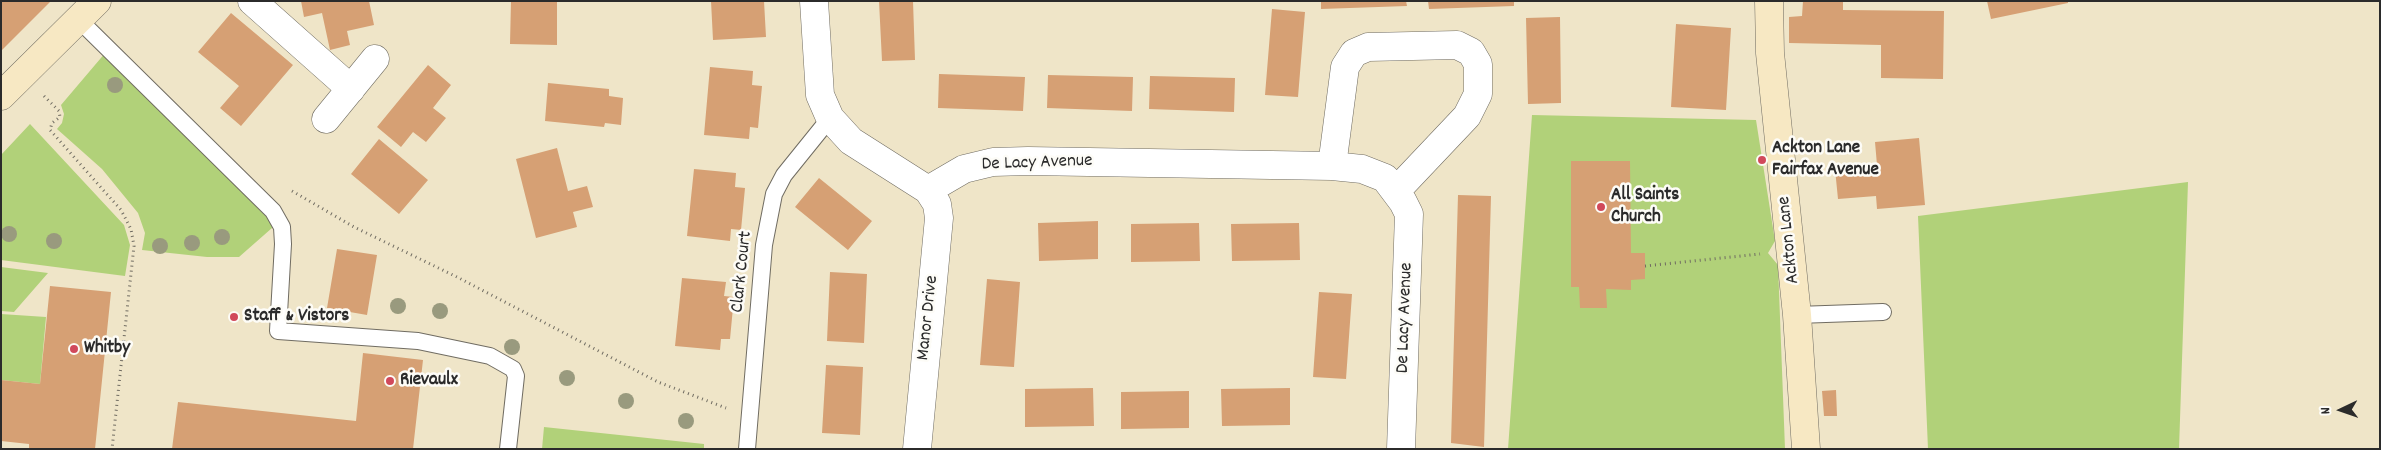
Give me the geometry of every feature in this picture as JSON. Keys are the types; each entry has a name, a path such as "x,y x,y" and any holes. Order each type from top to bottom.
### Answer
{"main road":[{"name":"Ackton Lane","path":"1769,1 1770,53 1797,315 1806,449"},
{"path":"1,96 87,10"}],"street":[{"path":"252,1 351,89"},
{"path":"814,1 820,96 830,118 851,141 928,190"},
{"path":"1332,166 1345,67 1354,53 1368,46 1457,45 1470,52 1478,64 1478,94 1467,116 1396,191"},
{"path":"326,119 375,59"},
{"name":"De Lacy Avenue","path":"928,190 964,168 993,162 1028,161 1332,166 1362,169 1385,178 1396,191 1409,214 1401,449"},
{"name":"Manor Drive","path":"917,449 939,218 937,204 928,190"}],"lane":[{"path":"87,10 273,211 282,227 283,244 278,331 418,341 490,356 514,369 516,376 508,449"},
{"name":"Clark Court","path":"747,449 764,245 774,194 784,175 830,118"},
{"path":"1797,315 1883,312"}],"path":[{"path":"23,74 59,112 60,117 52,123 50,130 121,210 130,229 134,246 112,449"},
{"path":"287,188 354,227 457,277 658,382 750,418"},
{"path":"1645,266 1790,251"}],"green space":[{"path":"106,52 273,221 272,228 239,257 207,257 142,250 145,233 138,213 102,169 57,129 62,123 64,114 61,105"},
{"path":"1532,115 1756,120 1775,241 1768,253 1778,265 1785,449 1508,449"},
{"path":"30,124 124,225 130,245 125,276 1,260 1,155"},
{"path":"2188,182 2179,449 1928,449 1918,216"},
{"path":"1,267 48,273 14,312 1,311"},
{"path":"1,314 46,317 40,384 1,380"},
{"path":"544,427 704,444 704,449 542,449"}],"building":[{"path":"1,1 51,1 1,51"},
{"path":"301,1 369,1 374,25 347,31 350,45 330,50 322,13 304,17"},
{"path":"511,1 557,1 557,45 510,44"},
{"path":"711,1 764,1 766,37 713,40"},
{"path":"879,1 913,1 915,60 882,61"},
{"path":"1321,1 1406,1 1407,6 1321,9"},
{"path":"1428,1 1514,1 1514,6 1429,9"},
{"path":"1803,1 1843,1 1843,10 1944,11 1943,79 1881,78 1881,45 1789,43 1789,17 1802,16"},
{"path":"1987,1 2068,1 2068,3 1991,19"},
{"path":"1272,9 1305,12 1298,97 1265,95"},
{"path":"231,13 293,65 241,126 220,108 239,86 198,52"},
{"path":"1560,17 1561,103 1528,104 1526,18"},
{"path":"1676,24 1731,28 1726,110 1671,107"},
{"path":"428,65 451,85 433,108 446,118 426,142 413,132 401,147 377,127"},
{"path":"710,67 753,71 752,85 762,86 758,128 750,127 749,139 704,135"},
{"path":"939,74 1025,77 1023,111 938,108"},
{"path":"1048,75 1133,77 1132,111 1047,108"},
{"path":"1150,76 1235,78 1234,112 1149,109"},
{"path":"548,83 609,89 609,96 623,98 621,125 605,123 604,127 545,121"},
{"path":"1919,138 1925,205 1877,209 1876,196 1838,199 1835,169 1877,165 1875,142"},
{"path":"379,139 428,180 399,214 351,174"},
{"path":"557,148 568,191 587,186 593,207 573,212 577,227 536,238 516,159"},
{"name":"All Saints Church","path":"1571,161 1630,161 1631,253 1645,253 1645,279 1631,280 1631,290 1606,289 1607,308 1580,308 1579,287 1571,287"},
{"path":"694,169 736,173 735,187 745,188 741,230 731,229 730,241 687,236"},
{"path":"819,178 872,221 848,250 795,207"},
{"path":"1458,195 1491,196 1484,447 1451,443"},
{"path":"1098,221 1098,259 1039,261 1038,223"},
{"path":"1199,223 1200,261 1131,262 1131,224"},
{"path":"1299,223 1300,260 1232,261 1231,224"},
{"path":"337,249 377,255 367,315 327,308"},
{"path":"830,272 867,274 864,343 827,341"},
{"path":"682,278 726,282 724,296 734,297 730,339 721,339 720,350 675,346"},
{"path":"987,279 1020,282 1014,367 980,365"},
{"name":"Whitby","path":"50,286 111,292 95,449 29,449 29,444 1,441 1,380 40,384"},
{"path":"1319,292 1352,294 1346,379 1313,377"},
{"name":"Rievaulx","path":"363,353 423,360 413,449 172,449 178,402 356,421"},
{"path":"826,365 863,367 860,435 822,433"},
{"path":"1093,388 1094,426 1025,427 1025,389"},
{"path":"1290,388 1290,425 1222,426 1221,389"},
{"path":"1836,390 1837,416 1824,416 1822,391"},
{"path":"1189,391 1189,428 1121,429 1121,392"}],"place":[{"name":"Ackton Lane Fairfax Avenue","path":"1762,160"},
{"name":"All Saints Church","path":"1601,207"},
{"name":"Staff & Vistors","path":"234,317"},
{"name":"Whitby","path":"74,349"},
{"name":"Rievaulx","path":"390,381"}]}
